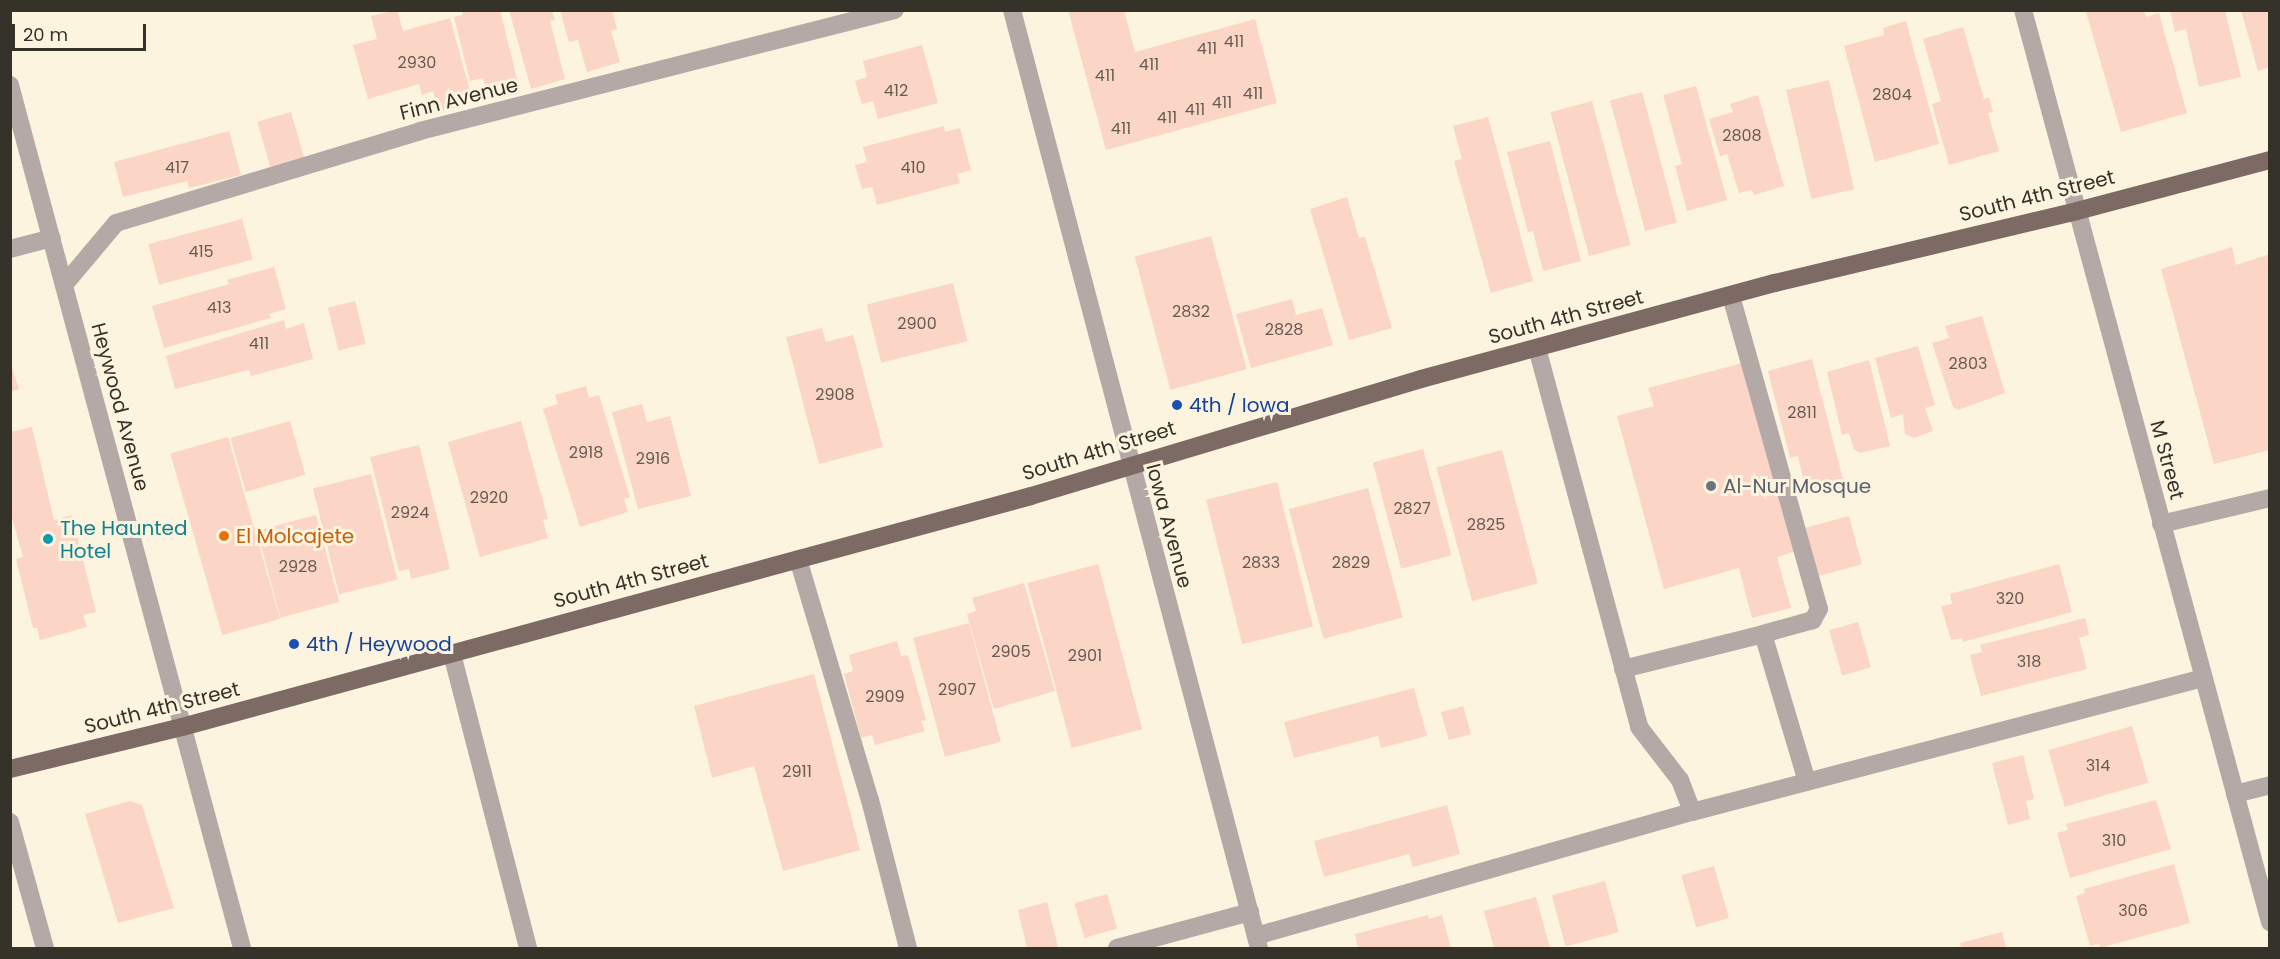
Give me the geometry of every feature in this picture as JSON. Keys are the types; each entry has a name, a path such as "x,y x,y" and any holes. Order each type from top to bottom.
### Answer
{"main road":[{"name":"South 4th Street","path":"10,770 182,727 798,559 1537,348 1731,296 2077,211 2270,160"}],"street":[{"name":"Finn Avenue","path":"64,285 116,223 420,131 895,10"},
{"name":"Iowa Avenue","path":"1012,10 1257,942"},
{"name":"M Street","path":"2023,10 2270,922"},
{"name":"Heywood Avenue","path":"10,85 242,948"},
{"path":"10,249 52,238"},
{"path":"1623,669 1813,621 1819,609 1731,296"},
{"path":"1537,348 1639,727 1680,780 1692,812"},
{"path":"2161,524 2270,498"},
{"path":"798,559 870,800 908,948"},
{"path":"1763,634 1807,782"},
{"path":"452,654 528,948"},
{"path":"1257,942 1692,812 2203,678"},
{"path":"2235,794 2270,784"},
{"path":"10,822 45,948"},
{"path":"1117,948 1250,912"}],"building":[{"path":"397,10 403,31 450,18 473,102 439,112 433,91 422,95 419,84 368,99 353,45 377,39 371,16"},
{"path":"462,10 500,10 520,91 488,99 483,78 470,81 454,17 463,15"},
{"path":"509,10 552,10 555,20 550,21 565,79 531,89"},
{"path":"560,10 612,10 617,29 611,31 620,62 587,72 578,40 569,42"},
{"path":"1068,10 1124,10 1135,52 1255,19 1277,103 1106,150"},
{"path":"2090,10 2144,10 2146,17 2159,13 2187,113 2121,132 2086,12"},
{"path":"2170,10 2225,10 2241,77 2199,87 2186,29 2175,32"},
{"path":"2241,10 2270,10 2270,67 2258,71"},
{"path":"1906,21 1939,144 1875,162 1844,46 1884,35 1883,28"},
{"path":"1963,27 1984,99 1989,97 1993,112 1988,113 1999,151 1949,165 1932,104 1941,101 1923,39"},
{"path":"922,45 938,103 878,119 873,101 862,104 855,81 867,77 863,61"},
{"path":"1829,80 1854,189 1811,199 1786,90"},
{"path":"1696,86 1727,200 1687,211 1675,166 1682,164 1663,95"},
{"path":"1642,92 1677,222 1645,231 1610,101"},
{"path":"1758,95 1784,186 1754,195 1752,190 1739,193 1727,154 1720,156 1709,119 1733,112 1730,104"},
{"path":"1592,101 1631,245 1589,256 1550,112"},
{"path":"291,112 305,162 272,172 257,122"},
{"path":"1488,117 1533,281 1491,293 1454,161 1462,159 1453,126"},
{"path":"944,126 945,132 960,128 971,170 957,174 960,183 877,205 872,187 862,189 855,165 867,162 863,147"},
{"path":"229,131 241,175 189,188 187,181 123,197 114,162"},
{"path":"1550,141 1581,261 1543,271 1533,231 1528,232 1507,152"},
{"path":"1347,197 1359,238 1365,237 1392,328 1349,340 1310,209"},
{"path":"242,219 253,260 159,285 148,244"},
{"path":"1211,236 1247,369 1170,390 1135,256"},
{"path":"2232,247 2236,265 2270,254 2270,450 2214,464 2161,269"},
{"path":"274,267 286,309 269,314 271,318 164,348 152,306 229,284 227,280"},
{"path":"953,283 968,341 881,363 867,305"},
{"path":"1292,299 1296,315 1322,308 1333,345 1251,368 1236,314"},
{"path":"355,301 366,344 338,350 328,308"},
{"path":"1982,316 2005,393 1958,410 1953,407 1932,343 1949,338 1945,326"},
{"path":"284,320 286,329 304,323 313,359 251,376 249,370 175,389 166,356"},
{"path":"822,328 826,342 853,335 883,447 819,464 786,337"},
{"path":"1918,346 1935,405 1925,408 1933,431 1914,438 1905,434 1903,414 1891,418 1875,358"},
{"path":"1812,359 1845,487 1807,496 1798,456 1790,458 1768,371"},
{"path":"1869,360 1890,446 1860,453 1854,449 1849,433 1842,435 1827,372"},
{"path":"10,362 19,389 10,392"},
{"name":"Al-Nur Mosque","path":"1746,362 1796,551 1777,557 1791,608 1752,618 1739,568 1664,589 1617,416 1654,406 1648,388"},
{"path":"586,386 589,398 599,395 630,497 624,499 628,512 580,527 543,409 558,404 555,395"},
{"path":"642,404 647,422 670,416 691,496 638,509 612,412"},
{"path":"290,421 305,475 246,492 230,438"},
{"path":"521,421 548,519 543,520 548,538 480,557 448,442"},
{"name":"The Haunted Hotel","path":"32,427 54,520 72,515 96,612 83,615 87,627 40,640 37,628 33,628 16,559 23,557 10,511 10,432"},
{"name":"El Molcajete","path":"228,437 280,619 222,635 170,454"},
{"path":"419,445 450,569 411,579 409,569 399,571 370,457"},
{"path":"1423,449 1451,555 1401,569 1373,462"},
{"path":"1502,450 1538,583 1472,601 1436,468"},
{"path":"371,474 397,580 339,594 313,489"},
{"path":"1277,482 1313,627 1242,644 1206,500"},
{"path":"1368,488 1403,617 1323,639 1289,509"},
{"path":"316,515 339,602 280,618 257,531"},
{"path":"1849,516 1862,564 1818,576 1805,528"},
{"path":"1098,564 1142,729 1072,748 1027,583"},
{"path":"2059,564 2072,612 1963,642 1962,638 1951,640 1941,606 1952,604 1950,594"},
{"path":"1024,583 1055,691 994,709 967,614 976,611 972,598"},
{"path":"2085,618 2089,635 2079,638 2087,669 1981,696 1970,655 1982,652 1980,645"},
{"path":"1858,622 1871,667 1842,675 1829,630"},
{"path":"969,623 1001,742 945,757 913,638"},
{"path":"897,641 901,656 908,655 926,720 921,721 925,731 875,745 872,735 861,738 844,674 853,671 849,655"},
{"path":"814,674 860,850 783,871 754,766 712,778 694,706"},
{"path":"1414,688 1427,736 1381,748 1378,736 1294,758 1284,722"},
{"path":"1463,706 1471,734 1449,740 1441,712"},
{"path":"2132,726 2148,783 2065,807 2048,750"},
{"path":"2023,755 2034,799 2026,801 2030,819 2008,825 1992,763"},
{"path":"2156,800 2171,849 2070,878 2057,833 2068,830 2066,824"},
{"path":"130,801 142,805 174,908 118,923 85,814"},
{"path":"1447,805 1460,854 1413,867 1409,854 1324,877 1314,841"},
{"path":"2174,864 2190,923 2100,948 2099,944 2090,946 2076,896 2085,893 2084,889"},
{"path":"1714,866 1729,918 1696,927 1681,875"},
{"path":"1605,881 1619,932 1566,946 1552,895"},
{"path":"1107,894 1117,929 1084,938 1074,903"},
{"path":"1536,897 1550,948 1494,948 1484,911"},
{"path":"1047,902 1058,947 1027,948 1018,910"},
{"path":"1428,915 1429,919 1442,915 1451,948 1358,948 1355,934"},
{"path":"2002,932 2006,948 1961,948 1960,943"}],"place":[{"name":"4th / Iowa","path":"1177,405"},
{"name":"Al-Nur Mosque","path":"1711,486"},
{"name":"El Molcajete","path":"224,536"},
{"name":"The Haunted Hotel","path":"48,539"},
{"name":"4th / Heywood","path":"294,644"}]}
